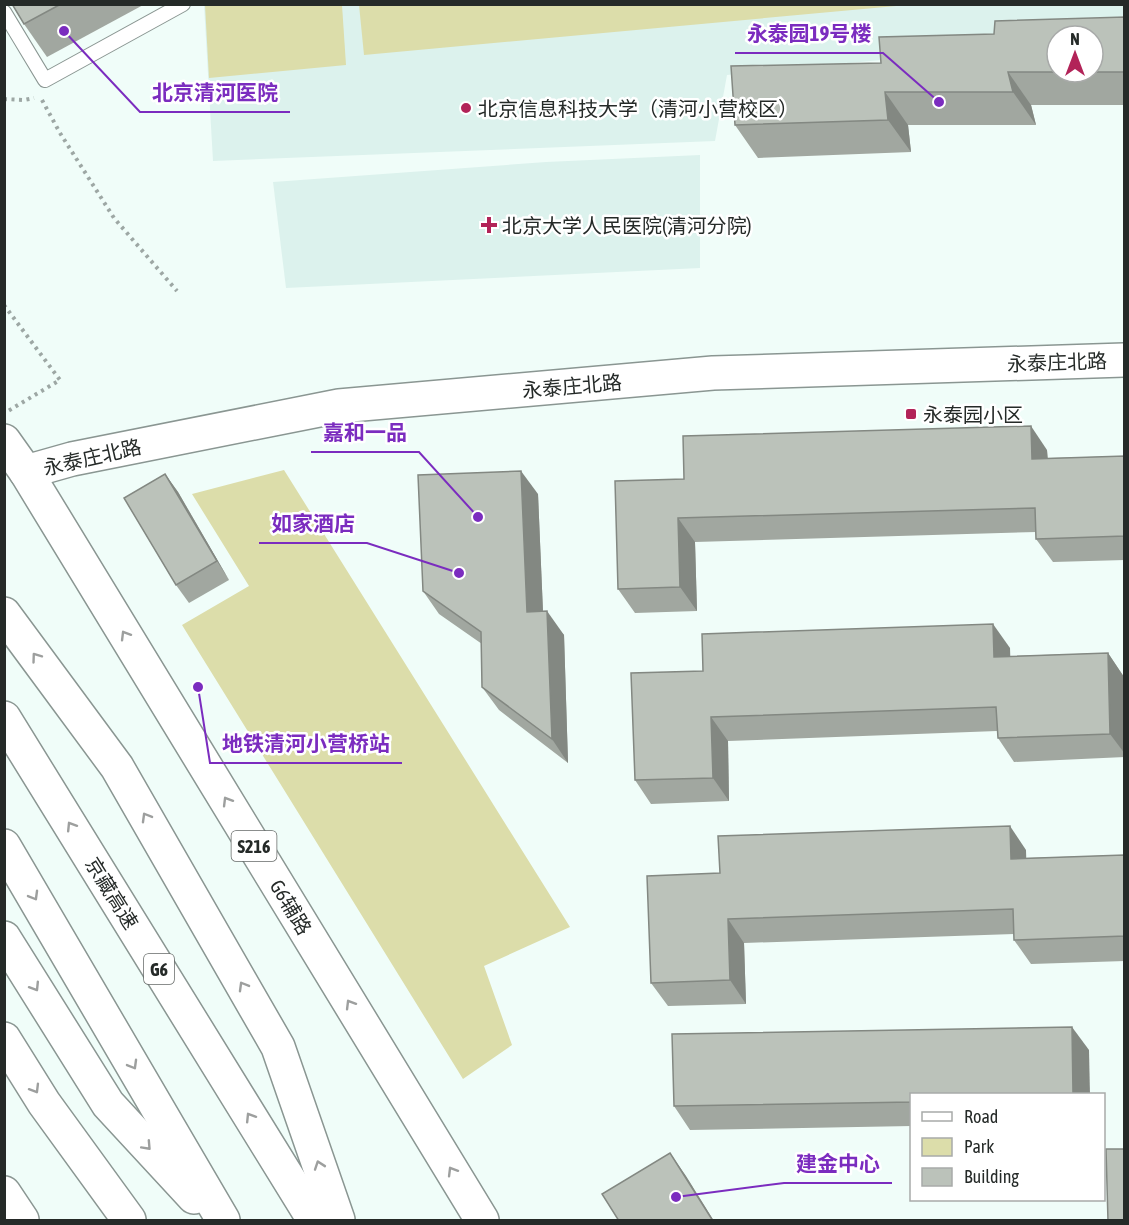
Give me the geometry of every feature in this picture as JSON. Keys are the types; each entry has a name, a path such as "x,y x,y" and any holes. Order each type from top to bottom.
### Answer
{"main road":[{"name":"永泰庄北路","path":"26,472 72,459 339,406 713,373 1125,360"},
{"name":"G6辅路","path":"4,441 26,472 482,1221"},
{"path":"4,614 117,767 278,1047 338,1221"},
{"name":"京藏高速","path":"4,718 314,1221"},
{"path":"4,846 223,1221"},
{"path":"4,938 108,1104 216,1221"},
{"path":"4,1039 44,1103 129,1221"},
{"path":"4,1192 22,1221"}],"lane":[{"path":"4,12 45,80 183,4"}],"path":[{"path":"4,99 24,100 40,97 114,218 177,291"},
{"path":"4,305 60,380 4,413"}],"shaded area":[{"name":"北京信息科技大学（清河小营校区）","path":"1124,4 1124,36 1105,36 1105,24 1045,24 1045,44 727,75 715,141 213,161 204,5"},
{"name":"北京大学人民医院(清河分院)","path":"700,155 700,268 286,288 273,182 546,162"}],"green space":[{"path":"359,4 907,5 364,55"},
{"path":"205,5 342,5 346,65 209,78"},
{"path":"284,470 570,927 484,966 512,1045 463,1079 182,625 249,586 192,494"}],"building":[{"path":"12,4 61,4 24,24"},
{"path":"1125,17 1125,72 1105,72 1105,24 1045,24 1045,72 1008,72 1013,92 885,92 888,120 735,125 731,66 881,63 879,37 994,34 995,21"},
{"path":"1031,426 1032,459 1125,456 1125,536 1036,539 1035,508 678,518 680,587 618,589 615,481 684,479 683,436"},
{"path":"521,471 527,612 547,611 552,739 482,687 481,632 423,591 418,475"},
{"path":"165,474 217,561 176,585 124,498"},
{"path":"993,624 994,657 1108,653 1110,734 998,738 996,707 711,717 713,778 635,780 631,673 703,671 702,634"},
{"path":"1010,826 1011,859 1124,855 1125,936 1014,940 1013,909 728,919 730,980 651,983 647,876 720,873 718,836"},
{"path":"1072,1027 1073,1093 910,1093 910,1102 674,1106 672,1034"},
{"path":"1106,1149 1125,1149 1125,1221 1108,1221"},
{"path":"670,1153 713,1221 619,1221 602,1194"}],"place":[{"name":"北京清河医院","path":"64,31"},
{"name":"永泰园19号楼","path":"939,102"},
{"name":"北京信息科技大学（清河小营校区）","path":"466,108"},
{"name":"北京大学人民医院(清河分院)","path":"489,225"},
{"name":"永泰园小区","path":"911,414"},
{"name":"嘉和一品","path":"478,517"},
{"name":"如家酒店","path":"459,573"},
{"name":"地铁清河小营桥站","path":"198,687"},
{"name":"建金中心","path":"676,1197"}]}
